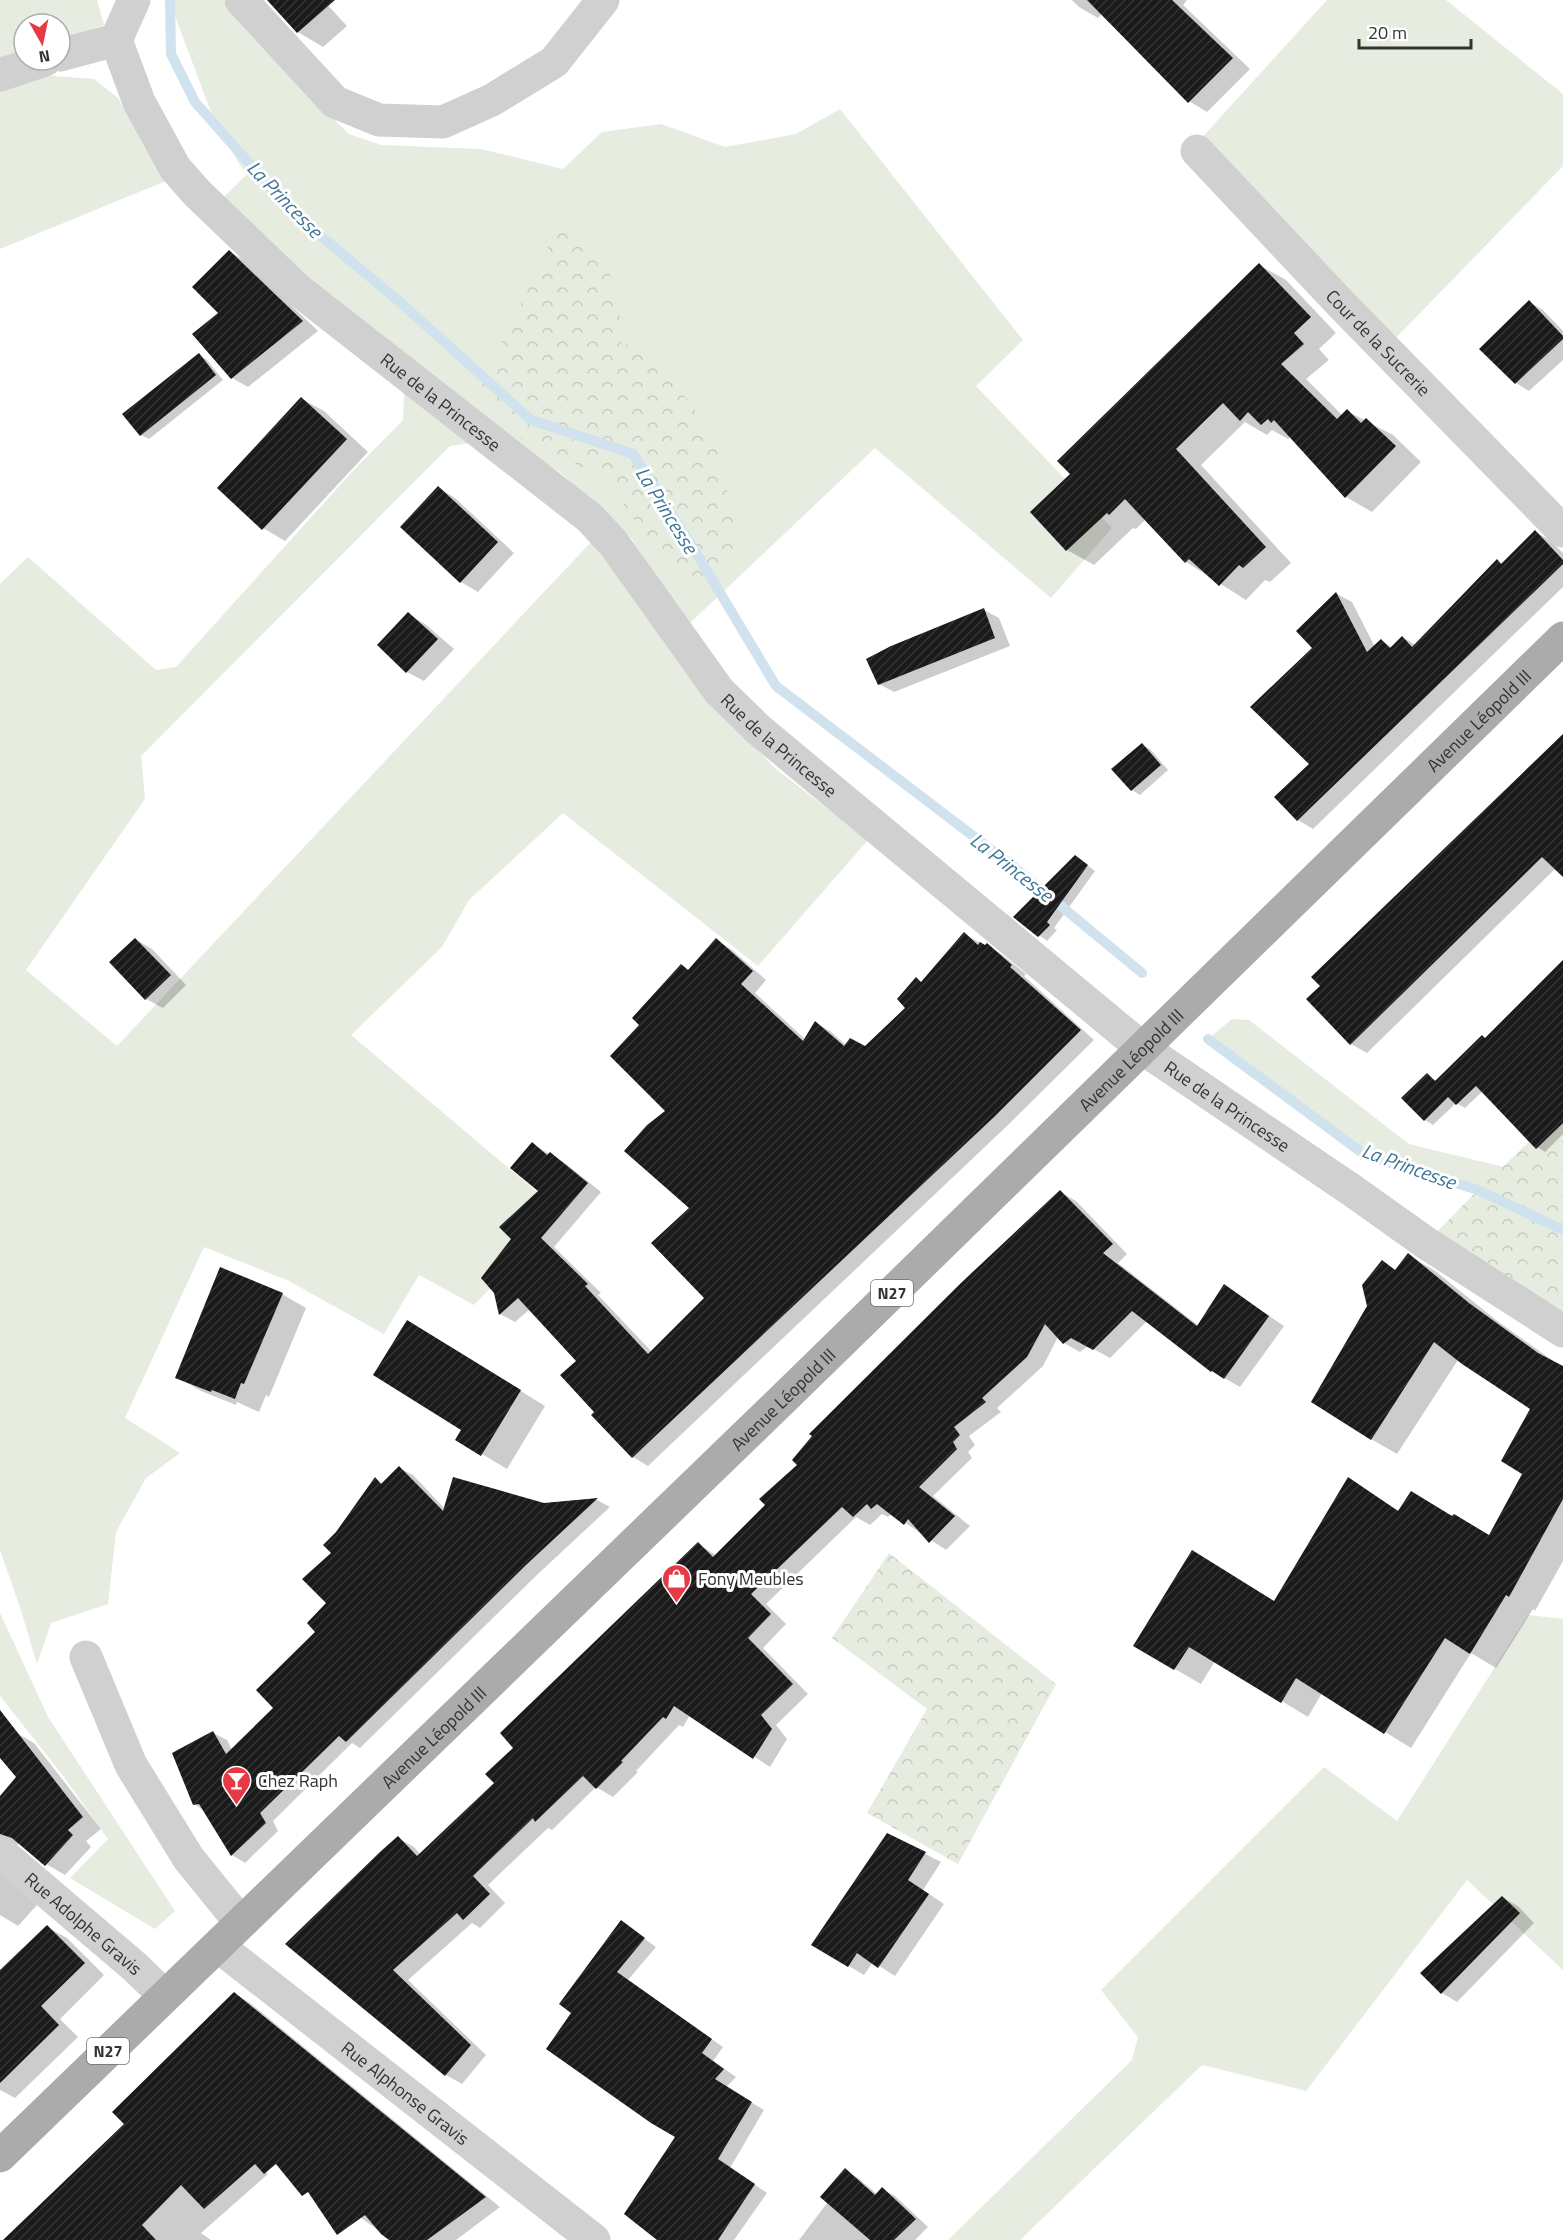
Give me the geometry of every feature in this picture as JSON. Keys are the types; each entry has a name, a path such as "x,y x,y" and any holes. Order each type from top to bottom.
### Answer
{"main road":[{"name":"Avenue Léopold III","path":"0,2156 799,1383 1563,638"}],"street":[{"name":"Rue de la Princesse","path":"107,0 116,40 139,102 175,168 197,193 297,289 586,513 614,544 719,692 736,710 1012,943 1142,1048 1426,1243 1563,1331"},
{"path":"72,53 116,40 134,0"},
{"path":"241,0 335,102 379,120 442,122 492,100 554,62 603,0"},
{"name":"Cour de la Sucrerie","path":"1197,151 1341,304 1563,531"},
{"path":"86,1657 131,1765 189,1859 241,1923"},
{"name":"Rue Adolphe Gravis","path":"0,1852 165,1995"},
{"name":"Rue Alphonse Gravis","path":"218,1946 594,2240"}],"green space":[{"path":"0,0 97,0 104,25 72,37 72,12 12,12 12,60 0,64"},
{"path":"169,0 223,0 303,89 349,134 381,145 481,149 563,169 602,132 661,124 725,147 796,134 840,109 1023,340 976,386 1112,528 1051,598 875,448 688,625 631,538 562,474 443,392 219,202 246,175 215,123"},
{"path":"1327,0 1446,0 1563,94 1563,166 1391,343 1197,143"},
{"path":"39,75 94,79 118,98 166,181 0,249 0,88"},
{"path":"558,227 597,242 615,290 620,314 621,342 658,360 713,435 735,523 735,555 706,581 675,577 604,477 523,440 478,392"},
{"path":"404,392 470,443 450,446 141,756 145,799 26,970 117,1046 592,541 704,694 776,769 868,840 758,966 563,813 469,900 442,947 351,1035 563,1214 474,1305 419,1275 384,1334 289,1281 204,1247 125,1418 180,1453 146,1478 116,1532 108,1604 51,1623 37,1664 0,1550 0,584 28,557 156,670 176,667 351,473 403,420"},
{"path":"1232,1019 1249,1020 1409,1144 1540,1176 1563,1230 1478,1190 1365,1155 1208,1039"},
{"path":"1563,1110 1563,1331 1426,1243 1478,1190"},
{"path":"889,1553 1056,1684 958,1864 867,1813 927,1709 832,1638"},
{"path":"0,1613 48,1717 175,1911 155,1929 70,1878 108,1839 64,1777 0,1696"},
{"path":"1528,1615 1563,1619 1563,1970 1467,1880 1306,2091 1202,2065 1020,2240 948,2240 1132,2060 1138,2037 1101,1990 1324,1767 1397,1821"}],"building":[{"path":"267,0 335,0 297,33"},
{"path":"1087,0 1172,0 1233,58 1188,103"},
{"path":"229,250 303,321 231,379 192,334 218,313 192,287"},
{"path":"1259,263 1311,317 1294,333 1304,344 1281,364 1337,419 1347,409 1361,423 1366,418 1396,446 1345,498 1274,420 1271,423 1268,419 1261,425 1248,412 1240,421 1223,403 1176,449 1266,547 1243,568 1239,565 1219,586 1189,559 1185,563 1125,499 1066,551 1030,512 1070,474 1057,461"},
{"path":"1529,300 1563,336 1563,339 1515,384 1479,349"},
{"path":"199,353 216,375 140,436 122,414"},
{"path":"301,397 347,439 262,530 217,488"},
{"path":"438,486 498,542 460,583 400,527"},
{"path":"1535,530 1563,560 1563,564 1297,821 1274,797 1309,764 1250,707 1312,648 1296,631 1336,592 1367,652 1381,639 1390,648 1402,636 1412,647 1497,559 1501,564"},
{"path":"984,608 995,638 878,685 866,659 891,646"},
{"path":"408,612 438,639 406,673 377,645"},
{"path":"1563,734 1563,877 1542,857 1350,1045 1306,999 1320,986 1311,977"},
{"path":"1142,743 1161,765 1131,791 1111,769"},
{"path":"1075,855 1088,865 1047,922 1050,925 1038,937 1013,917"},
{"path":"964,932 978,945 980,942 985,945 987,943 1012,965 1010,967 1081,1030 994,1117 632,1458 591,1415 594,1412 560,1375 576,1361 518,1298 499,1315 494,1293 481,1278 511,1239 499,1227 538,1191 510,1168 532,1142 547,1155 550,1152 588,1183 541,1238 588,1284 585,1286 648,1354 704,1298 651,1243 689,1208 624,1151 647,1125 665,1111 610,1056 639,1025 632,1018 681,964 688,970 716,938 753,971 741,984 803,1041 815,1021 844,1046 850,1038 865,1046 905,1008 897,999 916,977 921,982"},
{"path":"135,938 171,975 145,1000 109,962"},
{"path":"1563,960 1563,1123 1536,1149 1476,1086 1456,1105 1448,1097 1424,1121 1401,1098 1427,1073 1435,1081 1482,1035 1485,1038"},
{"path":"1060,1190 1113,1244 1103,1253 1197,1326 1224,1284 1269,1316 1224,1379 1211,1372 1132,1311 1093,1350 1071,1338 1063,1344 1045,1324 1027,1357 982,1398 986,1402 954,1427 960,1435 953,1442 957,1449 919,1487 955,1516 929,1543 908,1519 904,1525 877,1504 871,1509 867,1504 853,1517 842,1507 751,1594 771,1614 748,1638 793,1684 761,1715 772,1729 753,1759 674,1706 666,1719 663,1717 596,1789 583,1776 535,1822 533,1818 473,1876 490,1894 463,1920 457,1913 393,1970 471,2045 445,2076 285,1944 398,1836 417,1856 494,1783 485,1774 513,1748 500,1733 698,1542 713,1557 765,1505 759,1499 797,1465 792,1460 812,1436 809,1434 962,1282"},
{"path":"1408,1253 1469,1303 1538,1353 1563,1366 1563,1499 1509,1597 1506,1595 1470,1654 1445,1638 1384,1734 1296,1678 1281,1703 1189,1647 1174,1670 1133,1646 1192,1550 1274,1601 1348,1477 1398,1511 1411,1491 1489,1535 1522,1474 1501,1461 1530,1409 1462,1364 1434,1342 1371,1440 1311,1402 1367,1306 1362,1285 1382,1260 1395,1270"},
{"path":"220,1267 283,1293 244,1384 241,1383 235,1399 175,1378"},
{"path":"407,1320 521,1390 481,1456 455,1440 461,1430 373,1375"},
{"path":"399,1466 443,1511 453,1477 544,1503 598,1498 526,1565 346,1742 339,1736 260,1813 266,1823 231,1856 199,1804 193,1805 172,1753 213,1731 226,1754 273,1708 256,1690 315,1632 307,1623 326,1603 302,1579 331,1553 323,1545 336,1532 375,1477 381,1484"},
{"path":"0,1710 83,1817 68,1830 73,1835 45,1866 12,1838 0,1834 0,1796 16,1777 0,1758"},
{"path":"887,1833 926,1852 908,1880 929,1894 878,1968 857,1953 848,1967 811,1945"},
{"path":"1502,1896 1520,1913 1441,1994 1420,1973"},
{"path":"621,1920 645,1938 617,1972 712,2039 702,2053 724,2069 715,2079 752,2102 718,2159 755,2184 718,2240 657,2240 624,2214 675,2137 651,2123 546,2049 571,2013 559,2004"},
{"path":"47,1925 85,1963 41,2006 59,2025 0,2083 0,1970"},
{"path":"234,1992 486,2197 427,2240 389,2240 365,2215 337,2235 308,2192 302,2196 276,2164 264,2174 255,2164 204,2209 181,2185 142,2225 156,2240 3,2240 124,2124 112,2112"},
{"path":"845,2168 875,2195 882,2187 916,2219 894,2240 870,2240 820,2197"}],"waterway":[{"name":"La Princesse","path":"170,0 171,54 195,102 292,212 401,303 531,420 633,454 689,541 776,686 1014,867 1142,973"},
{"name":"La Princesse","path":"1208,1039 1365,1155 1478,1190 1563,1230"}],"place":[{"name":"Fony Meubles","path":"677,1604"},
{"name":"Chez Raph","path":"237,1806"}]}
